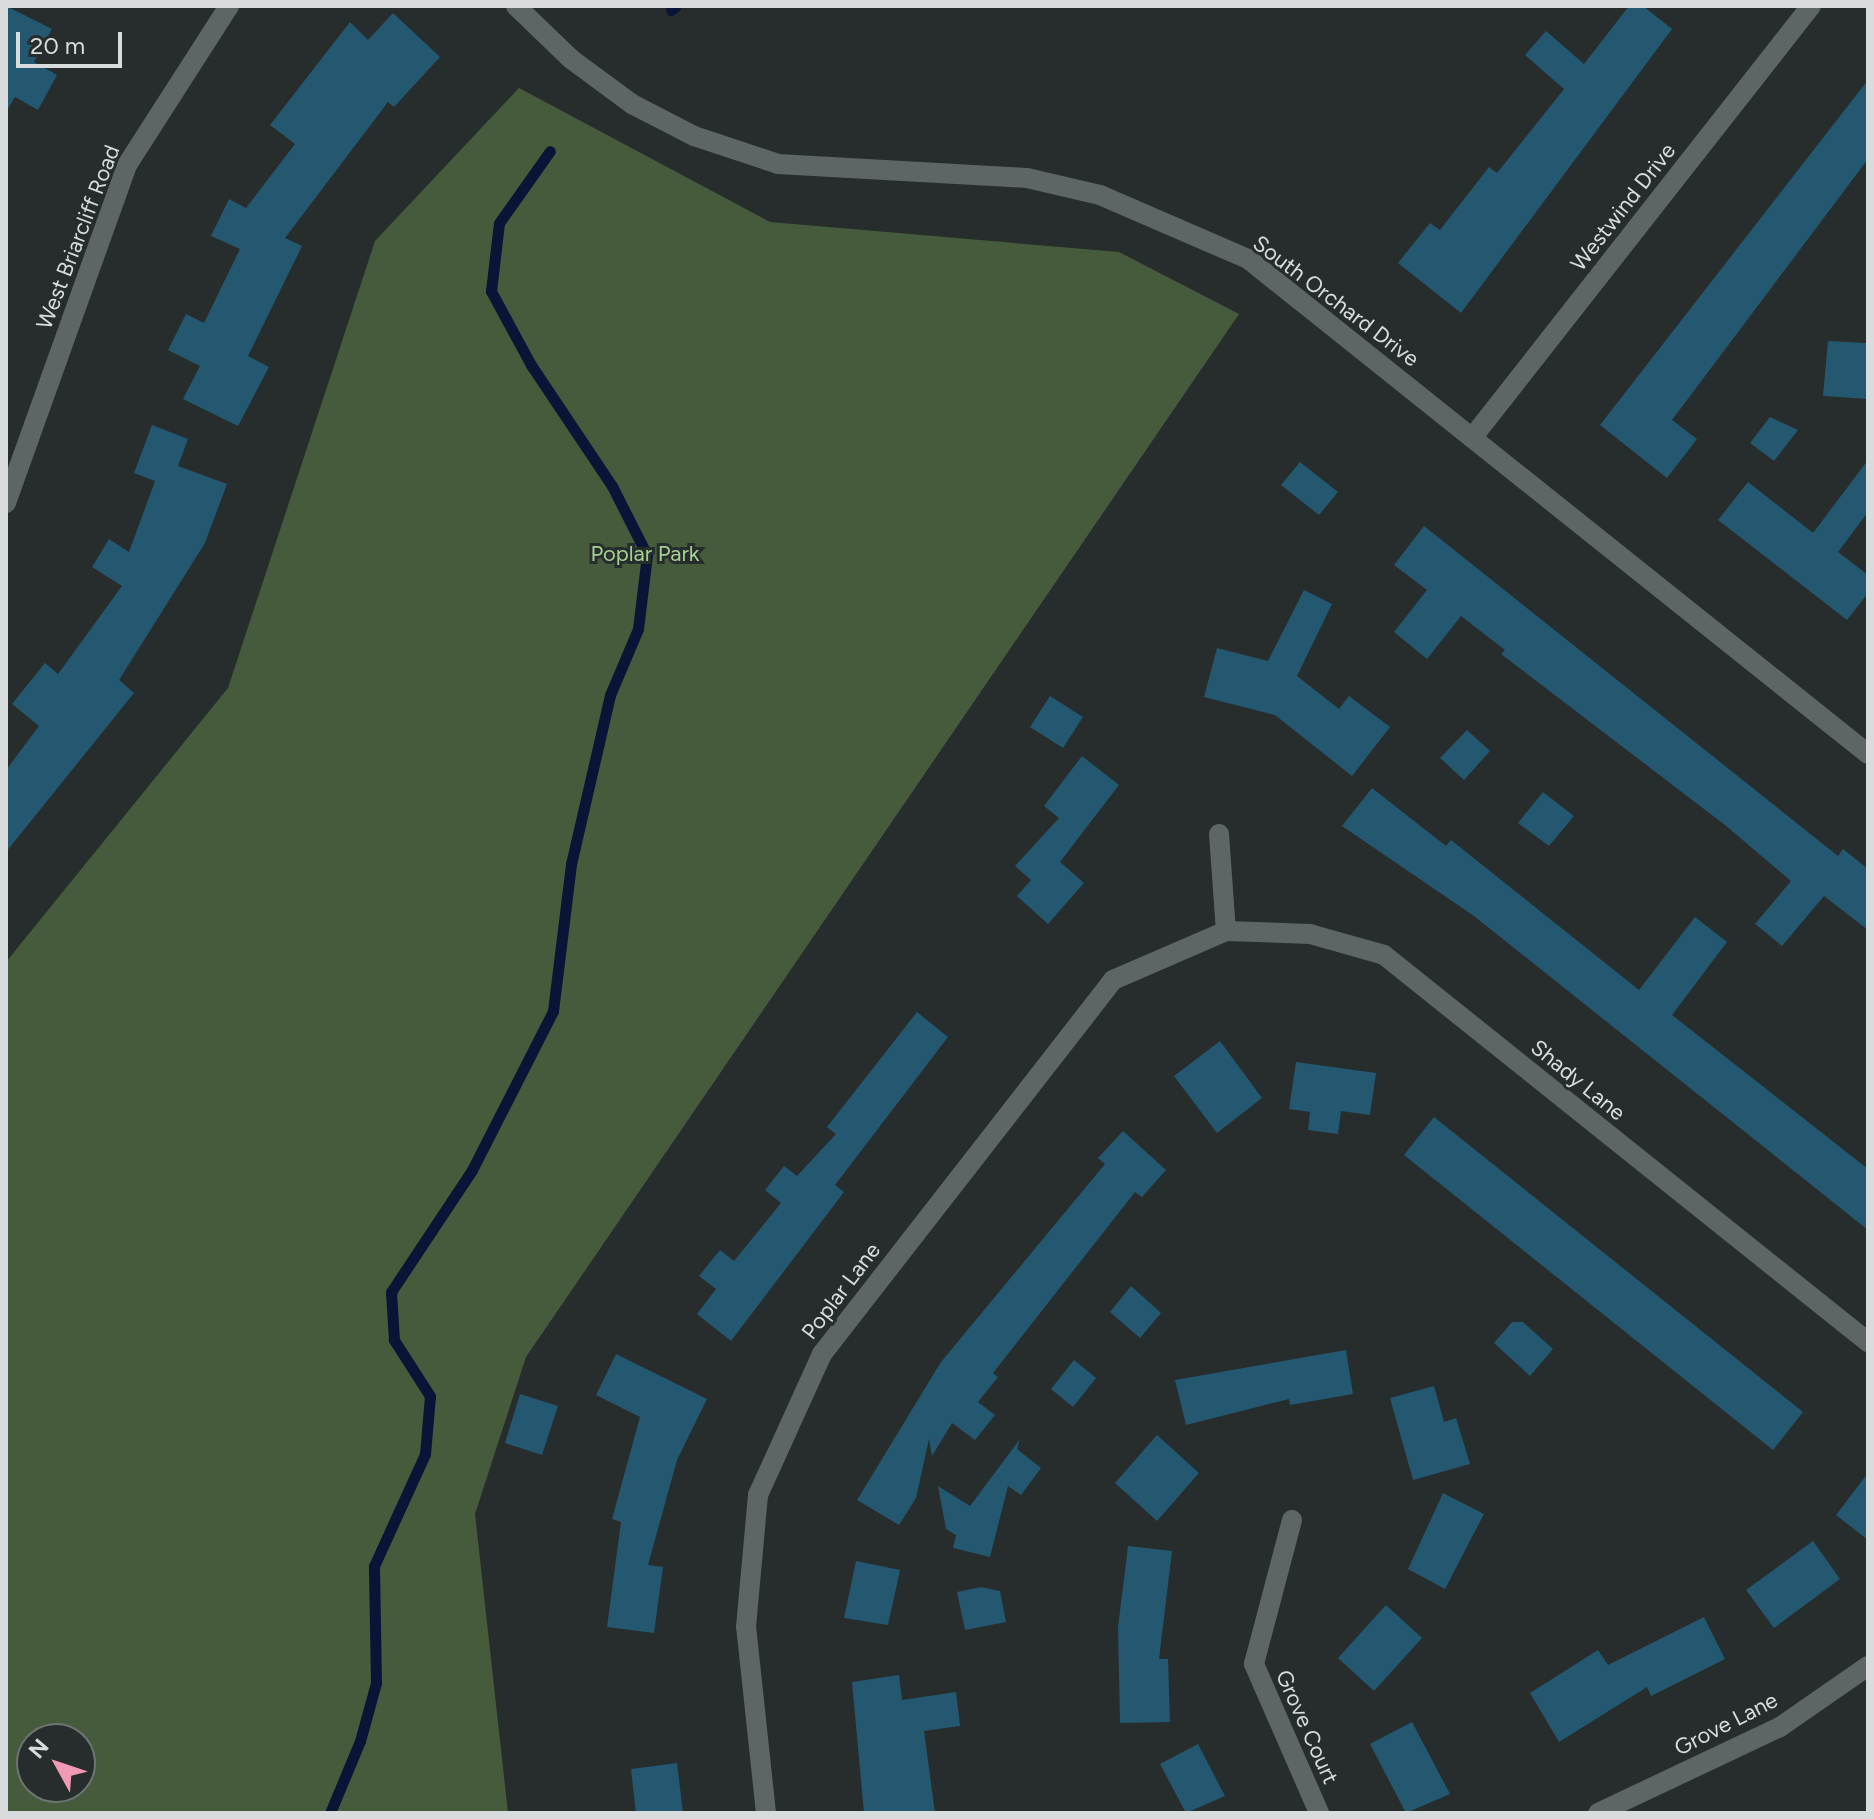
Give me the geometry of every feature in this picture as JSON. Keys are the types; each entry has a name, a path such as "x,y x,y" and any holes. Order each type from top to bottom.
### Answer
{"street":[{"name":"West Briarcliff Road","path":"6,503 127,165 229,6"},
{"name":"South Orchard Drive","path":"516,6 571,59 632,104 694,136 778,164 1042,182 1100,195 1248,259 1868,754"},
{"name":"Westwind Drive","path":"1472,438 1811,6"},
{"path":"1219,834 1226,931"},
{"name":"Shady Lane","path":"1226,931 1310,934 1384,955 1868,1342"},
{"name":"Poplar Lane","path":"766,1813 746,1627 758,1495 822,1354 1113,980 1226,931"},
{"name":"Grove Court","path":"1292,1520 1254,1664 1319,1813"},
{"name":"Grove Lane","path":"1598,1813 1780,1727 1868,1666"}],"green space":[{"name":"Poplar Park","path":"519,88 770,222 1119,252 1239,314 526,1357 475,1514 508,1813 6,1813 6,962 228,688 375,241"}],"building":[{"path":"6,6 52,29 34,62 57,75 38,110 15,97 6,112"},
{"path":"1629,6 1643,6 1672,29 1461,313 1398,263 1430,223 1440,230 1489,167 1497,173 1564,89 1525,55 1546,31 1584,64"},
{"path":"393,13 440,57 394,107 388,102 285,238 302,246 248,356 269,367 238,426 183,399 200,366 168,350 186,314 204,323 240,249 211,236 229,199 246,208 295,144 270,125 350,22 368,40"},
{"path":"1868,80 1868,159 1672,420 1697,439 1667,478 1600,425"},
{"path":"1828,341 1868,343 1868,399 1823,396"},
{"path":"1770,417 1798,430 1774,461 1750,443"},
{"path":"152,425 188,439 178,466 227,484 205,543 119,680 134,693 6,852 6,770 39,726 12,704 45,663 58,674 122,586 92,567 109,539 129,552 155,481 134,473"},
{"path":"1868,460 1868,512 1838,552 1868,575 1868,593 1847,620 1718,520 1748,482 1813,533"},
{"path":"1300,462 1338,492 1319,515 1281,485"},
{"path":"1424,526 1838,856 1843,849 1868,869 1868,930 1824,896 1782,946 1755,924 1791,881 1725,825 1501,654 1505,650 1461,616 1427,659 1394,632 1427,590 1394,565"},
{"path":"1304,590 1332,604 1297,676 1339,709 1349,696 1390,727 1352,776 1275,715 1204,697 1217,648 1268,661"},
{"path":"1050,696 1083,717 1063,748 1030,727"},
{"path":"1467,730 1490,751 1464,780 1440,758"},
{"path":"1082,756 1119,785 1060,862 1084,883 1048,924 1017,896 1031,880 1015,866 1059,818 1044,806"},
{"path":"1372,788 1446,846 1451,840 1639,990 1695,917 1727,942 1672,1015 1868,1169 1868,1230 1474,916 1342,826"},
{"path":"1543,792 1574,816 1549,846 1518,823"},
{"path":"917,1012 948,1037 835,1185 844,1192 731,1341 697,1314 716,1289 699,1276 720,1250 734,1261 781,1203 765,1190 784,1166 797,1176 836,1134 827,1127"},
{"path":"1220,1041 1262,1098 1217,1133 1174,1076"},
{"path":"1296,1062 1376,1073 1370,1115 1341,1111 1338,1134 1308,1130 1310,1112 1289,1109"},
{"path":"1434,1117 1803,1412 1773,1450 1404,1155"},
{"path":"1123,1131 1166,1170 1142,1197 1135,1192 993,1373 998,1377 978,1402 995,1415 975,1440 952,1423 932,1456 929,1439 916,1498 899,1525 857,1500 941,1362 1105,1164 1098,1158"},
{"path":"1131,1286 1161,1313 1140,1338 1110,1312"},
{"path":"1512,1322 1523,1322 1553,1349 1530,1376 1494,1343"},
{"path":"1346,1350 1353,1394 1290,1405 1289,1399 1186,1425 1175,1380"},
{"path":"616,1354 707,1399 677,1460 648,1565 663,1567 654,1633 607,1627 621,1522 612,1519 640,1417 596,1395"},
{"path":"1074,1360 1096,1378 1073,1407 1051,1389"},
{"path":"1434,1386 1444,1422 1456,1418 1470,1464 1413,1480 1390,1398"},
{"path":"520,1394 558,1406 542,1455 505,1443"},
{"path":"1157,1435 1199,1473 1157,1521 1115,1483"},
{"path":"1020,1439 1017,1449 1041,1468 1021,1495 1008,1486 990,1557 953,1548 956,1535 946,1529 938,1486 970,1506"},
{"path":"1868,1473 1868,1540 1836,1515"},
{"path":"1443,1493 1484,1514 1445,1589 1408,1569"},
{"path":"1813,1541 1840,1579 1774,1628 1746,1590"},
{"path":"1128,1546 1172,1551 1159,1659 1168,1659 1170,1722 1120,1723 1118,1627"},
{"path":"856,1561 900,1570 888,1625 844,1618"},
{"path":"981,1587 1000,1591 1006,1622 965,1630 957,1592"},
{"path":"1386,1605 1422,1638 1374,1691 1338,1658"},
{"path":"1704,1617 1725,1659 1651,1696 1647,1687 1559,1742 1530,1693 1598,1650 1608,1665"},
{"path":"899,1675 902,1700 956,1692 960,1726 924,1731 935,1813 864,1813 852,1682"},
{"path":"1412,1722 1450,1794 1406,1813 1370,1744"},
{"path":"1198,1744 1225,1796 1186,1813 1160,1764"},
{"path":"677,1763 683,1813 636,1813 631,1769"}],"waterway":[{"path":"671,10 676,6"},
{"path":"330,1813 360,1741 376,1683 374,1566 425,1454 430,1396 394,1340 391,1292 472,1170 553,1011 571,864 610,695 638,629 647,555 612,486 531,365 491,291 499,223 550,151"}]}
